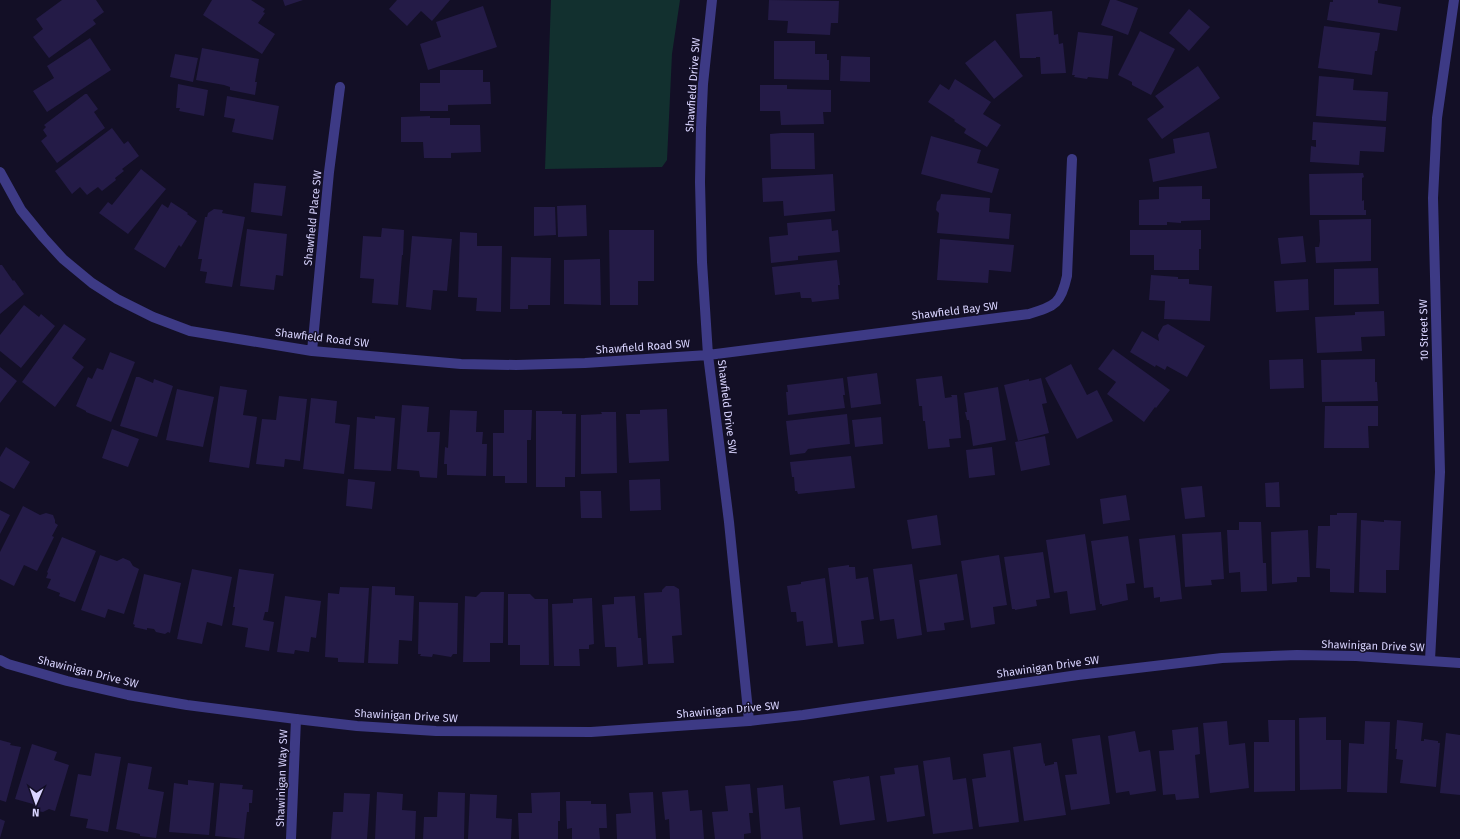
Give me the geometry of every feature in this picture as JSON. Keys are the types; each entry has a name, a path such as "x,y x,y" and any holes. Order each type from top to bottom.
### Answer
{"street":[{"name":"Shawfield Drive SW","path":"712,0 703,84 700,182 702,262 708,355 730,522 749,721"},
{"name":"10 Street SW","path":"1430,660 1440,472 1433,198 1437,118 1454,0"},
{"name":"Shawfield Place SW","path":"312,352 329,172 340,87"},
{"name":"Shawfield Bay SW","path":"708,355 1029,314 1047,309 1057,302 1063,293 1067,276 1072,159"},
{"name":"Shawfield Road SW","path":"0,172 21,210 43,237 64,259 92,283 117,300 153,317 190,331 312,352 461,364 516,365 585,363 708,355"},
{"name":"Shawinigan Drive SW","path":"0,660 8,664 67,681 187,705 357,726 436,731 511,732 591,732 749,721 803,715 1078,675 1222,658 1297,655 1356,656 1460,663"},
{"name":"Shawinigan Way SW","path":"291,839 296,719"}],"green space":[{"path":"551,0 680,0 672,54 667,160 662,167 545,169"}],"building":[{"path":"62,0 96,0 104,12 93,20 96,24 49,58 33,37 43,29 36,19"},
{"path":"212,0 251,0 265,9 263,12 265,13 258,23 275,34 262,54 203,15"},
{"path":"283,0 303,0 285,6"},
{"path":"397,0 450,0 432,21 421,11 407,26 389,9"},
{"path":"769,0 839,1 838,23 831,23 830,35 787,33 788,21 768,20"},
{"path":"1110,0 1116,0 1138,8 1128,35 1101,25"},
{"path":"1333,0 1378,0 1378,3 1401,7 1397,31 1327,20 1330,2 1333,2"},
{"path":"483,6 497,47 428,70 420,44 441,37 436,22"},
{"path":"1189,9 1210,27 1189,51 1169,33"},
{"path":"1052,11 1054,35 1058,34 1059,44 1063,43 1066,73 1041,74 1040,57 1020,58 1016,14"},
{"path":"1324,26 1380,33 1377,51 1375,51 1372,75 1318,68"},
{"path":"1140,31 1175,49 1151,95 1132,85 1132,82 1118,75"},
{"path":"1078,32 1113,36 1108,79 1088,77 1087,79 1074,77 1075,75 1072,75"},
{"path":"90,38 111,70 47,112 33,91 54,78 47,66"},
{"path":"995,40 1023,76 994,99 965,63"},
{"path":"774,41 815,41 815,54 827,54 827,60 829,60 829,80 774,79"},
{"path":"202,48 259,59 255,82 257,82 255,95 230,90 230,87 224,85 196,80"},
{"path":"175,54 198,58 193,82 170,77"},
{"path":"841,56 870,57 870,82 840,81"},
{"path":"1198,66 1220,98 1162,139 1147,119 1164,107 1155,96"},
{"path":"440,70 483,70 483,82 490,82 491,104 448,105 448,111 420,111 420,83 440,83"},
{"path":"1319,76 1354,79 1353,90 1388,92 1386,121 1316,116"},
{"path":"955,79 991,102 983,114 1001,125 987,147 964,133 966,129 928,102 940,84 949,90"},
{"path":"178,84 208,90 204,116 179,111 180,108 176,108"},
{"path":"760,85 787,85 787,89 831,90 831,112 823,112 824,124 781,125 780,111 760,111"},
{"path":"87,94 98,109 94,112 105,128 57,163 41,141 47,136 43,130 46,127 44,125"},
{"path":"227,96 279,106 273,140 232,132 235,119 224,117"},
{"path":"430,116 430,118 450,118 450,125 480,125 481,152 451,153 451,158 424,158 423,142 401,142 401,117"},
{"path":"1313,122 1386,127 1384,152 1360,151 1359,165 1310,162 1311,146 1316,147 1316,140 1312,140"},
{"path":"112,128 124,144 128,141 139,156 122,169 124,171 115,178 116,180 102,191 98,187 87,195 80,187 72,194 55,171"},
{"path":"1209,132 1217,168 1153,182 1149,159 1175,153 1173,139"},
{"path":"814,133 815,169 771,169 770,134"},
{"path":"931,136 981,150 977,163 999,169 992,193 921,174"},
{"path":"141,169 166,189 128,234 99,213 108,202 112,205"},
{"path":"1363,173 1362,201 1364,200 1364,210 1366,210 1366,215 1310,215 1309,174"},
{"path":"833,174 835,211 784,216 783,201 763,202 762,178"},
{"path":"254,183 286,186 282,216 251,212"},
{"path":"1202,186 1202,199 1210,199 1210,220 1181,221 1181,223 1167,222 1167,225 1139,225 1139,200 1159,199 1159,187"},
{"path":"941,194 990,198 989,212 1011,214 1009,239 937,233 939,213 936,210 937,202 940,199"},
{"path":"171,202 197,221 181,247 179,245 165,268 134,249 162,204 168,208"},
{"path":"586,205 587,236 558,237 557,206"},
{"path":"534,207 555,207 556,235 534,236"},
{"path":"214,209 223,210 222,213 245,217 232,287 205,283 207,272 200,271 202,259 198,259 205,217 207,217 208,213"},
{"path":"831,219 832,231 838,230 840,252 798,256 798,260 771,263 769,237 788,235 787,223"},
{"path":"1371,219 1371,261 1316,263 1315,247 1319,247 1320,241 1319,220"},
{"path":"382,228 404,230 398,305 372,303 374,279 360,278 363,236 381,237"},
{"path":"247,229 287,234 283,276 276,275 274,290 240,286"},
{"path":"609,230 654,230 654,281 638,281 638,305 610,305"},
{"path":"1130,230 1201,230 1199,270 1154,270 1154,255 1130,255"},
{"path":"460,232 477,233 477,246 502,246 501,312 476,311 477,298 458,297"},
{"path":"412,236 452,239 447,291 433,290 431,310 406,307"},
{"path":"1303,236 1306,262 1281,264 1278,238"},
{"path":"940,239 1014,245 1011,272 989,270 988,283 937,280"},
{"path":"511,257 551,258 550,305 528,305 528,309 510,309"},
{"path":"600,259 601,305 564,304 564,260"},
{"path":"837,260 840,285 838,285 839,299 812,302 811,298 801,298 800,292 775,295 772,267"},
{"path":"0,265 2,265 24,294 0,314"},
{"path":"1378,268 1379,304 1334,305 1334,269"},
{"path":"1151,275 1178,277 1178,279 1189,279 1189,284 1212,286 1210,321 1164,319 1165,301 1149,300"},
{"path":"1308,279 1309,310 1276,312 1274,281"},
{"path":"24,305 39,317 41,314 55,326 21,368 0,351 0,335"},
{"path":"1384,311 1385,336 1361,337 1362,351 1317,353 1315,317 1355,315 1355,312"},
{"path":"64,324 86,339 72,358 84,367 55,407 22,382"},
{"path":"1168,324 1205,346 1187,377 1167,366 1165,370 1156,365 1155,367 1130,352 1142,331 1159,341 1158,335 1163,326"},
{"path":"1113,349 1170,390 1144,422 1107,394 1116,382 1098,369"},
{"path":"110,352 135,362 111,422 86,412 76,406 88,377 92,379 97,368 103,370"},
{"path":"1303,359 1304,388 1270,389 1269,360"},
{"path":"1375,359 1375,382 1377,382 1378,401 1322,402 1321,360"},
{"path":"1071,364 1087,395 1097,390 1113,421 1077,439 1045,378"},
{"path":"0,367 17,381 0,403"},
{"path":"877,373 881,404 851,408 847,377"},
{"path":"942,376 945,398 952,397 951,395 957,395 961,438 949,439 950,447 928,449 925,421 923,421 922,406 919,406 916,379"},
{"path":"136,377 153,383 154,379 173,386 157,437 120,426"},
{"path":"843,378 845,408 788,415 786,392 788,392 787,385"},
{"path":"1041,378 1047,403 1042,404 1049,433 1018,441 1004,385 1029,379 1029,381"},
{"path":"220,386 247,390 243,415 257,417 249,468 209,462"},
{"path":"998,387 1006,440 973,446 969,420 967,420 965,412 967,412 964,393"},
{"path":"177,389 214,397 203,447 166,440"},
{"path":"279,396 307,399 300,461 285,459 284,467 256,464 262,419 276,420"},
{"path":"311,398 337,401 335,423 350,425 344,474 303,469"},
{"path":"402,405 429,407 427,432 440,432 437,478 420,477 419,471 397,469"},
{"path":"1325,406 1378,406 1378,426 1368,426 1369,448 1324,448"},
{"path":"667,409 669,461 629,463 626,414 640,414 640,410"},
{"path":"450,410 477,411 476,432 483,432 482,444 487,444 486,476 447,475 447,464 444,464 445,447 448,448"},
{"path":"504,410 532,410 531,440 527,440 527,483 505,483 505,476 493,476 493,433 504,433"},
{"path":"536,411 562,411 562,414 576,414 575,477 565,477 565,487 536,487"},
{"path":"601,412 616,412 617,473 581,474 581,415 602,414"},
{"path":"847,414 850,444 808,449 805,453 790,455 786,421"},
{"path":"375,416 395,418 391,471 354,469 357,417 375,419"},
{"path":"881,417 883,444 855,447 852,420"},
{"path":"112,429 139,439 128,467 102,458"},
{"path":"1045,436 1050,465 1021,471 1015,442"},
{"path":"6,447 30,462 14,489 0,481 0,457"},
{"path":"992,447 995,475 969,478 966,450"},
{"path":"851,456 855,488 798,494 797,491 795,491 794,477 792,477 790,462"},
{"path":"348,479 375,482 372,509 346,506"},
{"path":"660,479 661,510 630,511 629,480"},
{"path":"1279,482 1280,507 1266,507 1265,483"},
{"path":"1202,486 1205,517 1185,519 1181,488"},
{"path":"580,491 601,491 602,518 581,518"},
{"path":"1126,495 1130,520 1103,524 1100,499"},
{"path":"23,506 40,515 46,513 53,515 55,523 58,525 52,536 54,537 37,571 24,565 14,586 0,579 0,552"},
{"path":"0,510 10,515 0,534"},
{"path":"1337,513 1357,513 1354,593 1330,592 1330,569 1316,568 1318,526 1330,526 1330,515 1337,515"},
{"path":"937,515 941,545 912,549 907,520"},
{"path":"1361,520 1384,522 1384,520 1401,521 1399,570 1386,570 1386,593 1359,592"},
{"path":"1239,522 1261,522 1263,563 1266,563 1267,591 1241,592 1240,572 1229,573 1227,530 1239,530"},
{"path":"1308,530 1310,577 1297,577 1297,582 1272,584 1271,532"},
{"path":"1221,532 1224,579 1211,580 1212,585 1185,587 1182,534"},
{"path":"1085,534 1096,610 1070,614 1067,591 1054,593 1046,540"},
{"path":"1175,535 1182,599 1160,602 1160,597 1154,598 1153,587 1144,588 1139,539"},
{"path":"1128,536 1135,583 1126,584 1128,600 1102,606 1102,604 1100,604 1091,541"},
{"path":"62,537 96,551 75,602 59,596 60,593 47,588 51,579 46,578 47,572"},
{"path":"1043,552 1050,598 1036,600 1037,606 1015,610 1012,609 1004,557"},
{"path":"100,555 117,561 123,558 130,561 133,566 139,569 124,614 108,609 105,618 81,610"},
{"path":"999,555 1007,605 993,607 995,624 971,628 961,561"},
{"path":"912,564 922,635 897,639 894,619 880,621 873,569"},
{"path":"849,565 849,567 855,567 856,579 868,577 874,619 861,621 864,644 838,647 828,568"},
{"path":"192,569 232,577 222,626 207,622 202,644 177,639"},
{"path":"239,569 274,574 268,612 265,612 263,620 274,622 269,651 245,647 248,628 232,625 235,607 233,607"},
{"path":"144,574 181,583 170,633 168,632 165,634 156,632 154,629 147,628 147,630 134,627 135,625 133,624"},
{"path":"957,574 964,620 944,623 945,630 927,632 919,580"},
{"path":"825,578 833,643 806,646 803,621 797,622 796,612 791,612 787,586"},
{"path":"372,586 395,587 395,595 414,596 412,641 399,640 398,664 368,663"},
{"path":"666,586 674,586 679,589 682,635 672,636 674,663 648,664 644,593 662,592"},
{"path":"340,587 369,588 364,663 338,662 338,658 325,657 328,593 339,594"},
{"path":"481,592 504,592 503,643 490,643 490,662 463,662 465,596 476,597"},
{"path":"508,594 530,594 535,599 548,599 549,665 520,665 520,645 508,645"},
{"path":"285,596 321,601 316,638 311,637 309,652 295,650 294,654 277,652"},
{"path":"635,596 638,638 641,638 643,665 617,667 616,647 605,647 602,605 614,604 614,597"},
{"path":"592,598 594,644 589,645 589,649 579,649 580,666 554,666 552,604 573,603 573,599"},
{"path":"419,602 458,603 457,654 453,654 451,657 433,654 432,657 420,656 421,654 418,654"},
{"path":"1326,717 1326,740 1341,740 1341,789 1300,790 1299,718"},
{"path":"1268,720 1295,720 1295,791 1254,792 1254,742 1269,742"},
{"path":"1397,720 1423,723 1421,741 1424,741 1424,739 1438,741 1438,743 1440,743 1436,787 1400,783 1403,760 1396,759 1397,749 1395,749"},
{"path":"1227,721 1229,745 1245,743 1249,788 1210,793 1203,723"},
{"path":"1365,721 1390,722 1387,793 1347,792 1349,743 1364,744"},
{"path":"1198,727 1200,754 1195,755 1199,798 1176,800 1175,794 1163,795 1159,751 1174,750 1172,730"},
{"path":"1135,731 1139,752 1150,750 1156,791 1130,795 1129,791 1116,793 1108,736"},
{"path":"1446,733 1460,735 1460,795 1440,793"},
{"path":"1100,735 1110,804 1071,810 1065,775 1077,774 1072,739"},
{"path":"0,740 11,743 10,745 21,747 6,802 0,800"},
{"path":"1041,743 1045,766 1057,762 1066,815 1024,821 1013,747"},
{"path":"32,744 57,752 54,760 69,765 55,811 49,809 43,812 37,811 33,804 15,799"},
{"path":"1010,750 1019,822 979,827 972,779 986,777 983,754"},
{"path":"95,753 121,757 108,832 86,828 88,819 70,816 78,774 91,776"},
{"path":"950,757 953,780 966,778 973,829 933,834 923,761"},
{"path":"128,763 152,767 148,789 164,792 156,838 140,836 140,834 116,829"},
{"path":"918,765 925,816 887,822 880,776 895,774 894,768"},
{"path":"869,776 875,820 840,825 833,781"},
{"path":"188,780 214,783 209,835 169,832 174,783 188,785"},
{"path":"220,783 243,785 242,789 253,790 252,803 249,803 249,812 247,812 244,839 215,836"},
{"path":"750,784 753,813 749,813 751,833 744,834 744,839 715,839 712,812 728,811 725,786"},
{"path":"783,785 785,809 800,807 803,839 761,839 757,788"},
{"path":"688,790 690,811 702,810 704,839 670,839 669,819 665,820 662,792"},
{"path":"377,792 403,794 402,810 416,811 415,839 375,839"},
{"path":"438,792 465,793 464,839 423,839 424,817 437,817"},
{"path":"560,792 560,821 558,821 558,839 519,839 518,813 532,813 531,793"},
{"path":"653,792 656,839 617,839 616,814 631,813 629,793"},
{"path":"344,793 370,794 367,839 331,839 333,812 343,812"},
{"path":"470,794 497,795 496,818 512,819 511,839 468,839"},
{"path":"566,801 591,801 591,804 606,804 607,828 599,828 600,839 572,839 572,828 567,829"},
{"path":"0,819 5,821 0,838"}]}
